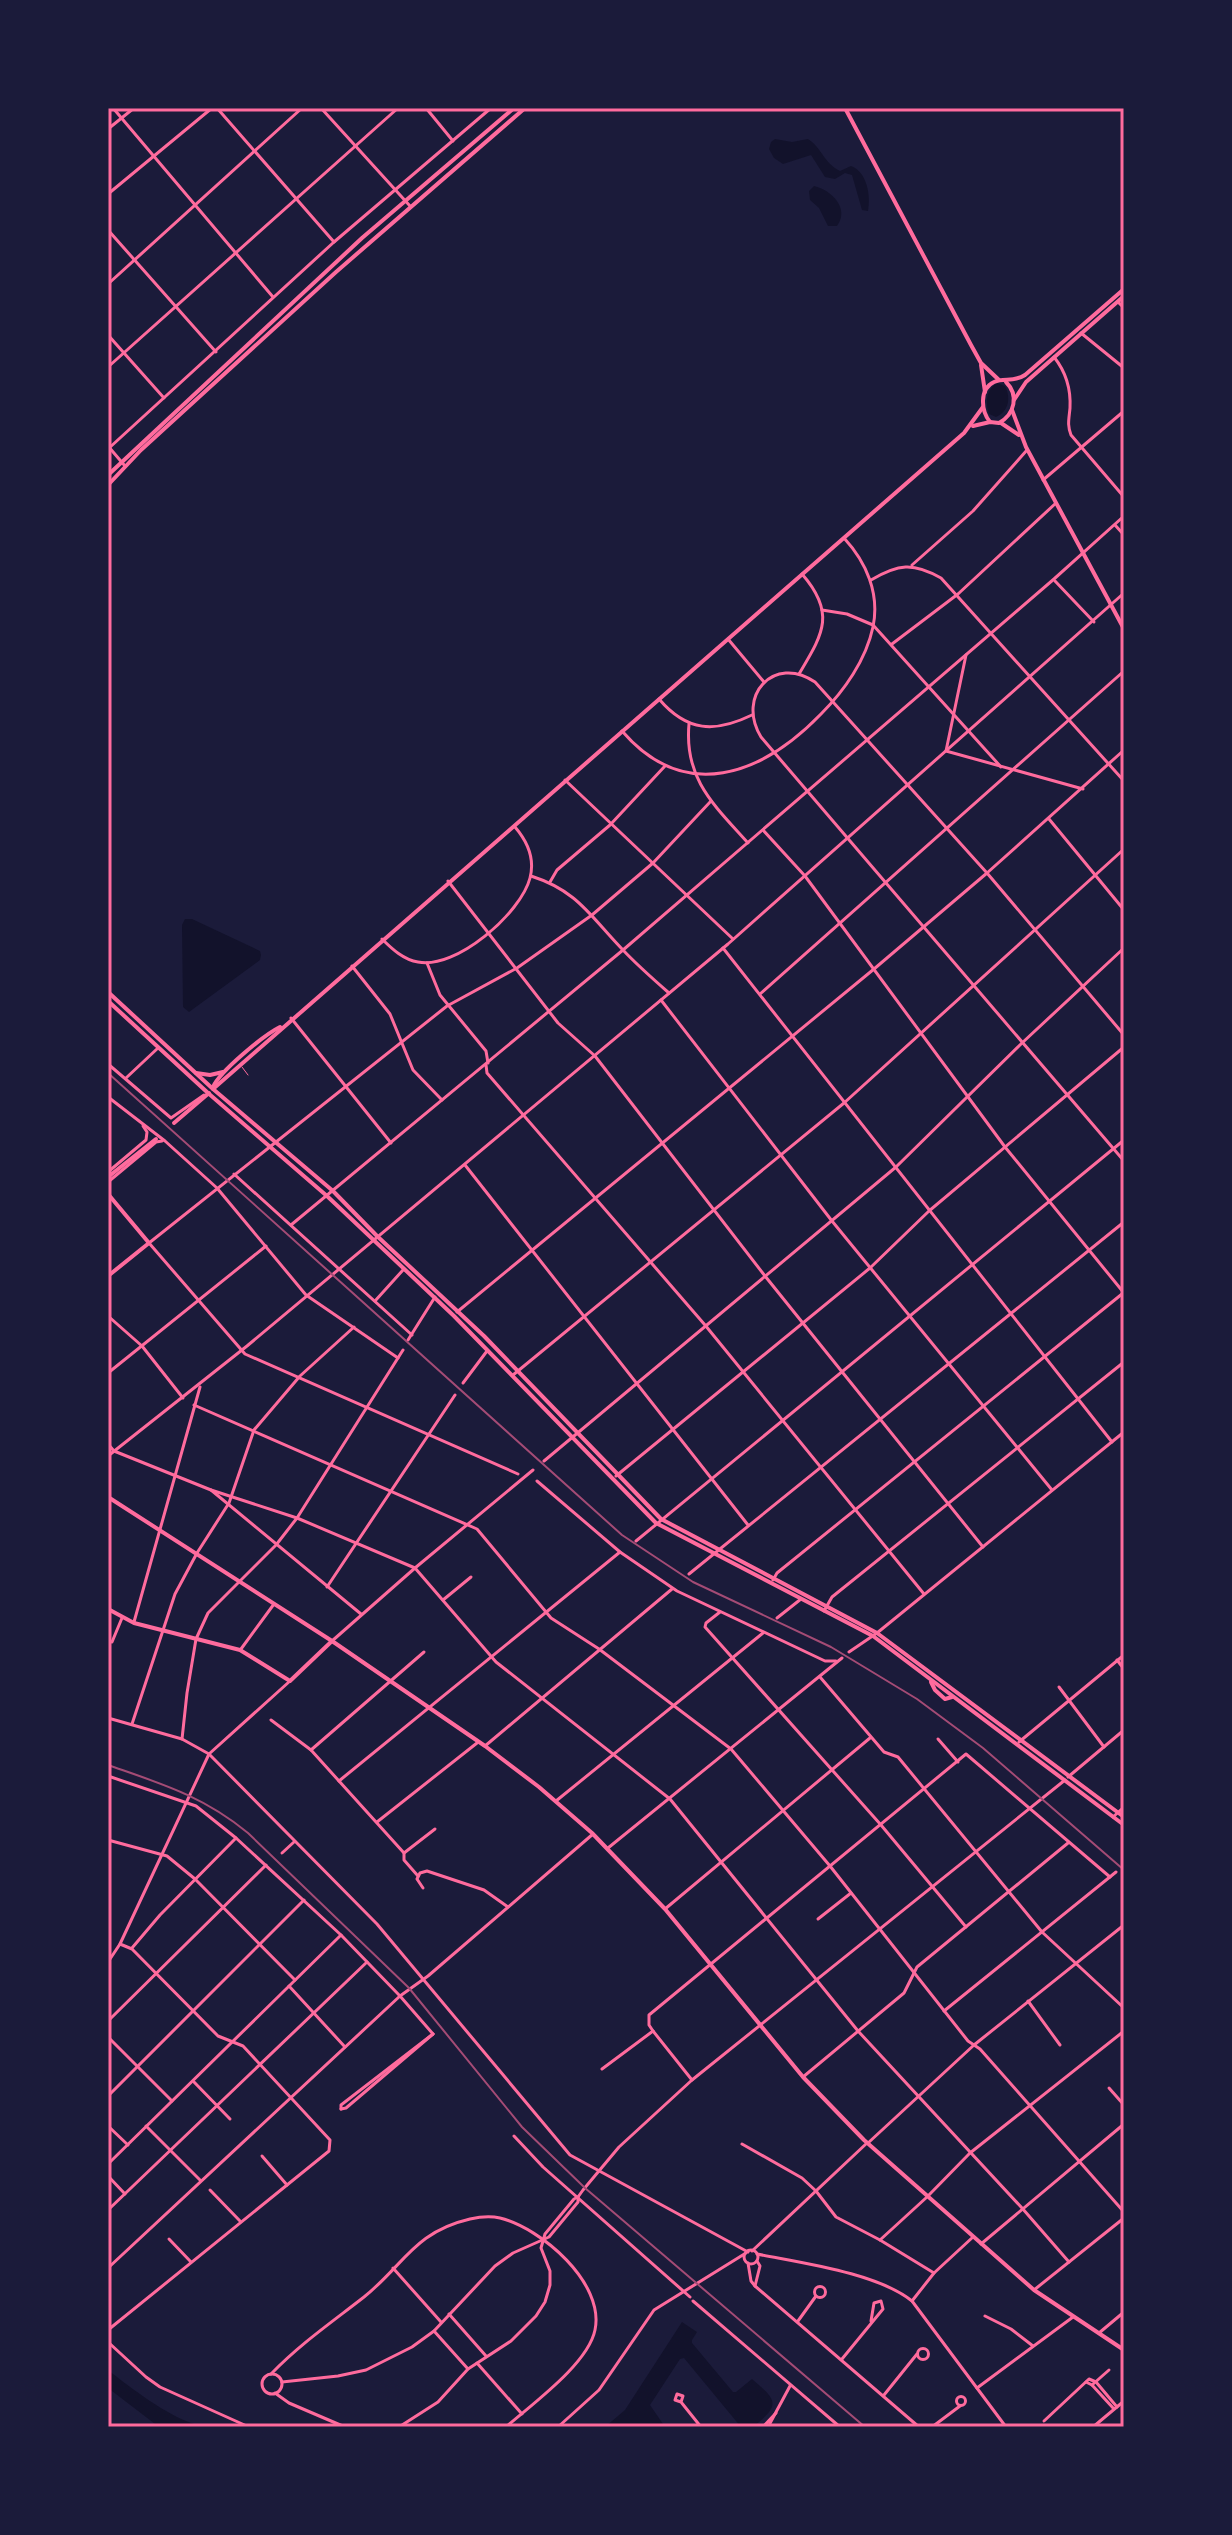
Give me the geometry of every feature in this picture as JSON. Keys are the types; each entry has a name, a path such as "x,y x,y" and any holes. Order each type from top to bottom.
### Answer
{"main road":[{"path":"108,485 123,464 362,238 514,108"},
{"path":"108,475 525,108"},
{"path":"845,108 981,363 984,415 990,422"},
{"path":"985,393 991,384 1025,375 1124,289"},
{"path":"1124,296 1026,382 1014,400 1012,410 1020,437 1124,629"},
{"path":"981,363 1011,387 1014,400"},
{"path":"174,1123 971,427 983,407"},
{"path":"1001,423 1012,410"},
{"path":"971,427 990,422 1001,423 1020,437"},
{"path":"108,992 269,1146 327,1196 403,1270 436,1296"},
{"path":"108,1001 158,1048 333,1191 659,1521 714,1554 875,1634 1124,1817"},
{"path":"211,1091 215,1082 229,1069 273,1030 282,1026"},
{"path":"196,1073 214,1075 229,1069"},
{"path":"108,1177 156,1139"},
{"path":"108,1194 149,1243 108,1276"},
{"path":"456,1314 488,1350 515,1373 571,1438 615,1477"},
{"path":"108,1497 390,1680 485,1746 556,1801 608,1848 665,1909 803,2077 867,2143 1034,2290 1124,2350"},
{"path":"659,1521 720,1549 801,1599 825,1608"},
{"path":"108,1610 134,1623 240,1650 290,1681 332,1641"},
{"path":"875,1634 930,1679 935,1690 945,1699 954,1694"},
{"path":"1067,1778 1124,1825"}],"street":[{"path":"113,108 273,297"},
{"path":"108,129 134,108"},
{"path":"108,194 214,108 334,242"},
{"path":"108,284 302,108"},
{"path":"321,108 411,207"},
{"path":"108,367 398,108"},
{"path":"426,108 453,141"},
{"path":"123,464 109,448 334,242 491,108"},
{"path":"109,234 216,352"},
{"path":"1118,302 1124,308"},
{"path":"1081,333 1124,368"},
{"path":"108,335 164,398"},
{"path":"1054,357 1069,389 1069,431 1124,497"},
{"path":"1043,480 1124,411"},
{"path":"1119,416 1124,422"},
{"path":"871,580 912,565 973,511 1027,450"},
{"path":"892,644 958,594 1056,503"},
{"path":"291,1225 687,896 1124,516"},
{"path":"1115,525 1124,535"},
{"path":"622,731 643,753 665,766 694,774 747,768 799,735 833,702 861,660 873,625 871,580 864,564 844,537"},
{"path":"912,565 941,578 958,594 1124,781"},
{"path":"799,674 822,633 822,610 815,591 802,574"},
{"path":"1054,579 1094,622"},
{"path":"108,1456 183,1398 723,948 1124,593"},
{"path":"822,610 847,614 873,625 1001,767"},
{"path":"728,638 764,682"},
{"path":"946,751 966,654"},
{"path":"760,994 1124,671"},
{"path":"1124,1035 987,873 815,682 799,674 779,674 764,682 754,699 752,715 755,727 774,753 1124,1161"},
{"path":"659,699 676,717 700,726 729,725 752,715"},
{"path":"689,724 688,745 694,774 711,801 748,843"},
{"path":"456,1314 874,969 1049,819 1124,750"},
{"path":"946,751 1083,789"},
{"path":"550,882 557,870 610,825 665,766"},
{"path":"565,780 733,939"},
{"path":"518,1474 241,1350 149,1243 447,1006 517,968 592,915 653,863 711,801"},
{"path":"1049,819 1124,910"},
{"path":"382,939 401,956 427,963 460,952 489,932 516,907 531,876 527,845 513,825"},
{"path":"763,830 805,876 1005,1147 1124,1293 856,1509 772,1581"},
{"path":"515,1373 844,1103 1124,849"},
{"path":"531,876 570,893 623,950 669,993"},
{"path":"448,881 558,1023 595,1056 765,1276 983,1547"},
{"path":"723,948 1112,1442"},
{"path":"544,1461 896,1167 1124,948"},
{"path":"427,963 447,1006 486,1051 487,1073 744,1371 925,1594"},
{"path":"352,966 384,1005 413,1070 442,1101"},
{"path":"661,1000 779,1155 1052,1490"},
{"path":"291,1018 392,1143"},
{"path":"615,1477 870,1268 929,1211 1124,1047"},
{"path":"126,1078 158,1048"},
{"path":"108,1064 169,1117 175,1117 211,1091"},
{"path":"108,1097 165,1141 217,1188 306,1295 398,1358"},
{"path":"108,1177 146,1140 147,1132 141,1123"},
{"path":"636,1541 1124,1140"},
{"path":"108,1177 156,1142 165,1141"},
{"path":"465,1165 670,1430 748,1525"},
{"path":"234,1174 412,1335"},
{"path":"689,1574 1124,1222"},
{"path":"108,1373 266,1246"},
{"path":"375,1301 403,1270"},
{"path":"408,1340 436,1296"},
{"path":"108,1316 142,1346 183,1398"},
{"path":"132,1724 175,1594 229,1503 254,1430 300,1376 354,1327"},
{"path":"182,1739 196,1639 208,1613 276,1545 297,1518 403,1350"},
{"path":"463,1383 488,1350"},
{"path":"825,1608 832,1597 1124,1362"},
{"path":"134,1623 201,1383"},
{"path":"327,1587 455,1395"},
{"path":"194,1405 477,1529 546,1613 731,1749 830,1866 968,2041 1124,2212"},
{"path":"849,1652 1124,1432"},
{"path":"108,1444 114,1451 173,1475 297,1518 415,1568 491,1658 670,1799 858,2031 1069,2262"},
{"path":"332,1641 533,1470"},
{"path":"537,1481 620,1552 672,1588 825,1661 836,1661"},
{"path":"211,1490 361,1614"},
{"path":"339,1781 620,1552"},
{"path":"443,1600 471,1577"},
{"path":"485,1746 672,1588"},
{"path":"777,1618 801,1599"},
{"path":"240,1650 274,1604"},
{"path":"720,1612 705,1625 966,1927"},
{"path":"110,1642 122,1618"},
{"path":"556,1801 763,1633"},
{"path":"311,1750 424,1652"},
{"path":"1019,1742 1124,1655"},
{"path":"608,1848 842,1658"},
{"path":"1117,1660 1124,1669"},
{"path":"825,1661 827,1670"},
{"path":"820,1677 870,1738 884,1752 898,1757 1042,1932 1124,2008"},
{"path":"108,1962 120,1944 209,1754 290,1681"},
{"path":"1059,1687 1104,1747"},
{"path":"108,1718 182,1739 209,1754 377,1924 563,2149 757,2258 760,2266 755,2286"},
{"path":"271,1720 311,1750 377,1822 404,1853 404,1860 418,1876 423,1888"},
{"path":"399,2427 438,2402 468,2369 522,2332 545,2302 550,2278 549,2266 542,2252 545,2234 599,2169 649,2117 1124,1730"},
{"path":"665,1909 870,1738"},
{"path":"938,1739 958,1762"},
{"path":"377,1822 479,1742"},
{"path":"692,2080 649,2025 649,2015 966,1754 1110,1877"},
{"path":"108,1776 188,1802 236,1838 341,1935 433,2034 345,2105"},
{"path":"1113,1817 1124,1807"},
{"path":"404,1853 435,1829"},
{"path":"108,2268 400,1996 593,1834"},
{"path":"132,1949 160,1915 236,1838"},
{"path":"108,1840 162,1855 195,1879 295,1980"},
{"path":"282,1853 295,1841"},
{"path":"803,2077 904,1993 914,1971 1069,1843"},
{"path":"108,2021 266,1865"},
{"path":"418,1876 427,1871 475,1887 508,1907"},
{"path":"944,2011 1116,1872"},
{"path":"818,1919 851,1893"},
{"path":"108,2096 304,1900"},
{"path":"558,2427 599,2390 651,2313 748,2252 974,2045 1124,1925"},
{"path":"108,2164 341,1935"},
{"path":"108,2330 329,2151 331,2146 330,2140 243,2046 218,2036 132,1949 120,1944"},
{"path":"108,2210 367,1962"},
{"path":"289,1986 345,2047"},
{"path":"1028,2001 1060,2045"},
{"path":"602,2069 653,2031"},
{"path":"880,2240 970,2153 1124,2031"},
{"path":"108,2037 172,2101"},
{"path":"193,2081 230,2119"},
{"path":"1109,2088 1124,2105"},
{"path":"981,2244 1124,2124"},
{"path":"108,2126 128,2145"},
{"path":"146,2126 200,2180"},
{"path":"514,2136 543,2167 840,2427"},
{"path":"742,2144 802,2178 836,2217 934,2273"},
{"path":"262,2156 287,2185"},
{"path":"108,2176 125,2194"},
{"path":"210,2190 240,2221"},
{"path":"271,2374 277,2375 282,2382 282,2388 275,2393 269,2393 263,2386 265,2377 292,2352 365,2296 421,2240 475,2218 496,2217 512,2222 544,2240 563,2256 583,2280 594,2304 596,2328 574,2365 506,2427"},
{"path":"1034,2290 1124,2218"},
{"path":"912,2301 934,2273 973,2237"},
{"path":"169,2239 191,2262"},
{"path":"282,2382 366,2370 400,2354 434,2331 495,2266 513,2253 544,2240"},
{"path":"748,2252 746,2261 755,2286 919,2427"},
{"path":"734,2259 773,2258 890,2286 912,2301 1006,2427"},
{"path":"393,2268 441,2322"},
{"path":"798,2321 816,2296"},
{"path":"842,2359 883,2309 881,2301 874,2303 871,2321"},
{"path":"1098,2334 1124,2312"},
{"path":"448,2314 486,2356"},
{"path":"985,2316 1011,2329 1033,2346"},
{"path":"977,2388 1073,2317"},
{"path":"434,2331 468,2369"},
{"path":"108,2342 160,2387 249,2427"},
{"path":"884,2395 917,2354"},
{"path":"477,2363 522,2414"},
{"path":"1094,2384 1109,2370"},
{"path":"1044,2421 1089,2379 1116,2408"},
{"path":"766,2427 790,2386"},
{"path":"275,2393 289,2403 345,2427"},
{"path":"1093,2427 1124,2401"},
{"path":"681,2402 701,2427"},
{"path":"935,2426 960,2406"}],"lane":[{"path":"240,1065 248,1075"}],"shaded area":[{"path":"775,139 792,142 808,139 840,171 851,166 856,169 867,185 868,211 862,210 852,175 845,173 835,179 825,177 811,155 783,164 774,158 769,149"},
{"path":"814,186 837,201 841,213 837,226 828,226 819,208 810,200 809,191"},
{"path":"997,383 1005,386 1008,400 1004,411 996,417 989,414 987,401"},
{"path":"185,919 192,919 260,951 261,955 260,960 189,1012 183,1007 182,925"},
{"path":"682,2322 697,2332 692,2343 733,2392 752,2379 771,2397 772,2407 768,2413 753,2427 741,2427 684,2358 680,2359 650,2405 665,2427 643,2427 640,2424 605,2427 625,2410"},
{"path":"108,2370 172,2414 194,2424 213,2427 159,2427 108,2388"}],"tram line":[{"path":"108,1765 198,1800 248,1833 409,1988 522,2127 585,2188 865,2427"}],"railway":[{"path":"108,1073 622,1535 693,1582 831,1647 917,1699 983,1748 1124,1870"}]}
